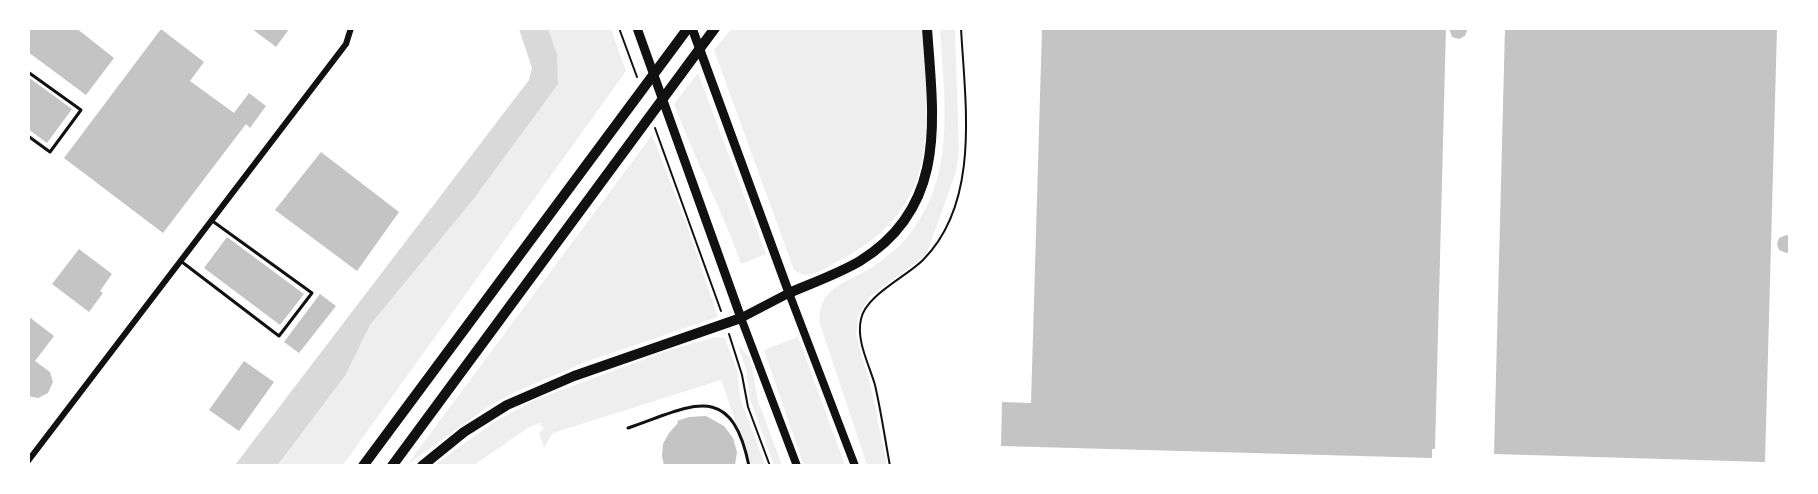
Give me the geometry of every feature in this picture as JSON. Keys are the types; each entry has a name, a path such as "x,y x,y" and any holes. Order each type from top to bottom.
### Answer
{"highway":[{"path":"363,465 690,28"},
{"path":"392,465 715,28"},
{"path":"789,293 860,261 886,242 904,221 916,201 931,157 934,122 927,28"},
{"path":"422,465 464,432 507,405 574,376 741,318"}],"main road":[{"path":"637,28 741,318 789,293 690,28"}],"street":[{"path":"28,461 346,44 351,28"},
{"path":"789,293 855,465"},
{"path":"741,318 797,465"}],"lane":[{"path":"28,72 81,110 50,152 28,136"},
{"path":"180,261 279,336 312,293 211,220"},
{"path":"628,428 699,404 718,408 735,424 749,465"}],"path":[{"path":"619,28 622,36"},
{"path":"890,465 875,387 861,341 861,318 872,300 935,247 957,197 964,171 966,133 961,28"}],"shaded area":[{"path":"519,29 548,29 557,54 558,84 475,197 370,325 345,376 278,465 235,465 529,80 532,68"},
{"path":"548,29 611,29 626,71 343,465 278,466 345,376 370,325 557,55"},
{"path":"731,29 922,29 926,131 922,161 913,189 897,215 873,239 817,272 806,275 794,270 714,50"},
{"path":"940,29 955,29 959,151 956,171 926,255 869,297 858,317 856,335 871,388 887,465 867,465 820,324 820,311 823,301 836,287 874,266 901,244 910,234 927,205 942,157 944,132 944,80"},
{"path":"698,73 766,254 741,264 674,104"},
{"path":"652,135 686,223 718,317 588,361 515,392 486,408 407,465"},
{"path":"716,337 725,338 737,371 740,398 765,465 751,465 721,380 553,433 544,448 539,433 544,429 540,423 529,427 474,465 433,466 493,423 535,400 669,350"},
{"path":"798,337 845,465 804,465 801,457 764,350"},
{"path":"738,345 750,358 758,401 782,465 774,465 750,399 746,369"}],"building":[{"path":"28,28 76,28 114,58 86,95 28,52"},
{"path":"251,28 290,28 276,47"},
{"path":"1042,28 1446,28 1435,449 1432,449 1432,458 1001,446 1002,402 1031,403"},
{"path":"1449,28 1468,28 1465,36 1459,39 1452,37"},
{"path":"1505,28 1777,28 1765,462 1494,454"},
{"path":"161,29 204,62 190,81 234,113 249,93 266,106 250,128 246,124 163,233 64,158"},
{"path":"28,77 72,109 47,143 28,129"},
{"path":"321,152 399,212 357,271 275,210"},
{"path":"1790,236 1790,252 1786,253 1779,250 1777,244 1779,238"},
{"path":"227,237 304,294 280,325 204,268"},
{"path":"79,249 112,274 100,291 103,293 89,312 52,284"},
{"path":"320,294 336,306 299,353 284,342"},
{"path":"28,316 54,336 35,361 50,372 53,382 48,393 38,398 28,396"},
{"path":"244,361 274,382 239,431 209,410"},
{"path":"706,416 724,426 733,438 737,452 735,465 664,465 663,444 678,423 677,421 689,417"}]}
